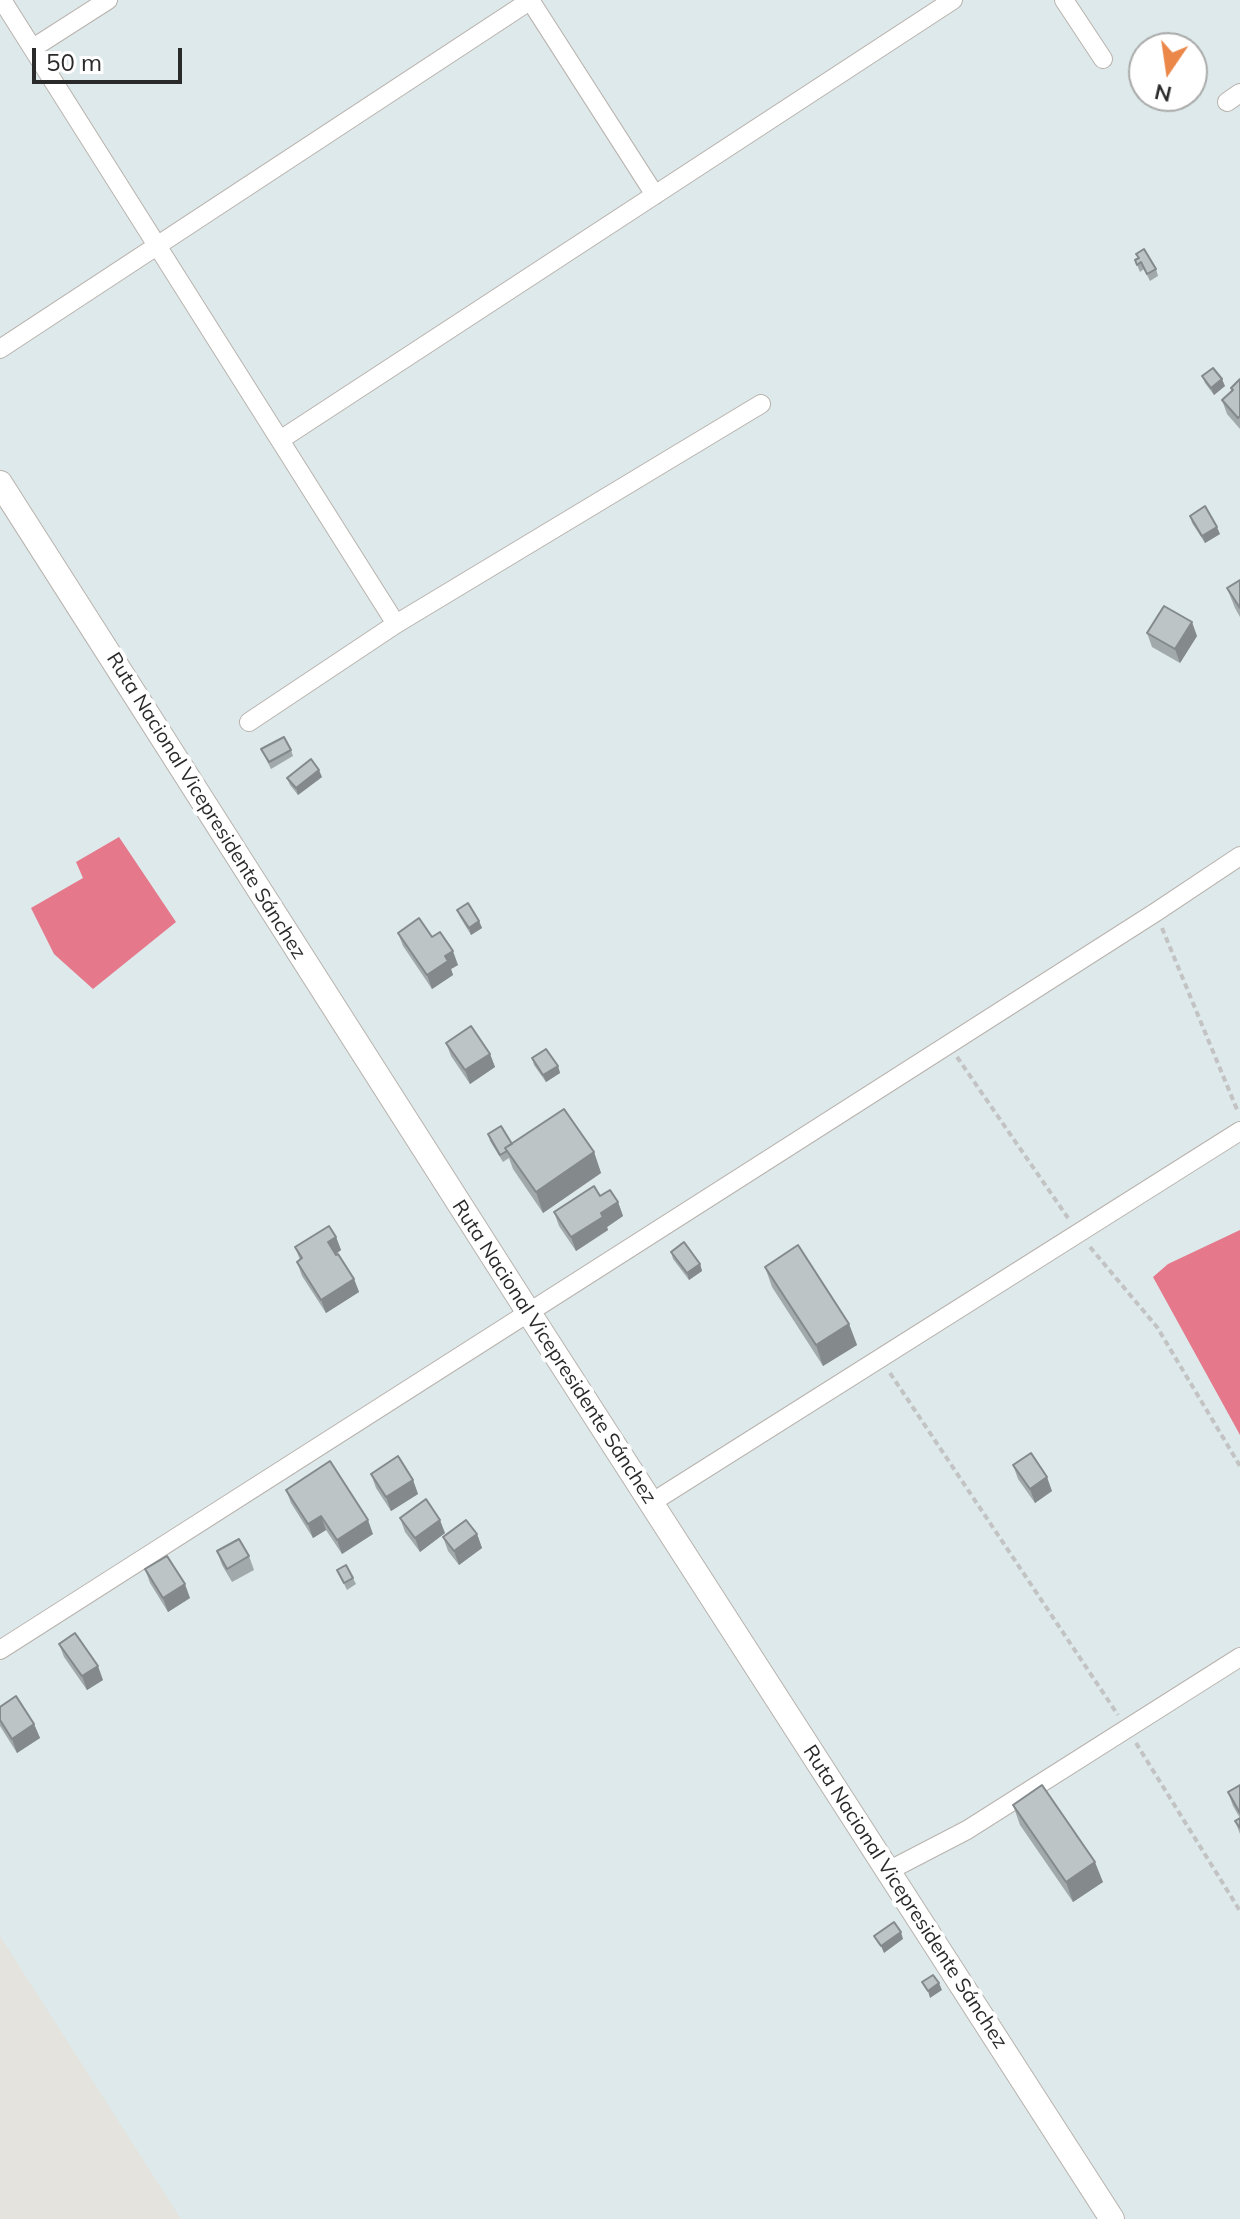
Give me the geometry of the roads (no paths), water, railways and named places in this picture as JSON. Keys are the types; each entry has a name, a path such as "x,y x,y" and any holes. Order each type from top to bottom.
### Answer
{"street":[{"path":"2,0 396,624"},
{"path":"33,48 108,0"},
{"path":"0,349 530,0 655,195"},
{"path":"280,440 953,0"},
{"path":"1064,0 1103,59"},
{"path":"249,722 396,624 761,404"},
{"name":"Ruta Nacional Vicepresidente Sánchez","path":"0,483 1112,2219"},
{"path":"0,1650 1240,856"},
{"path":"651,1503 1240,1131"},
{"path":"888,1871 967,1830 1240,1657"}]}
